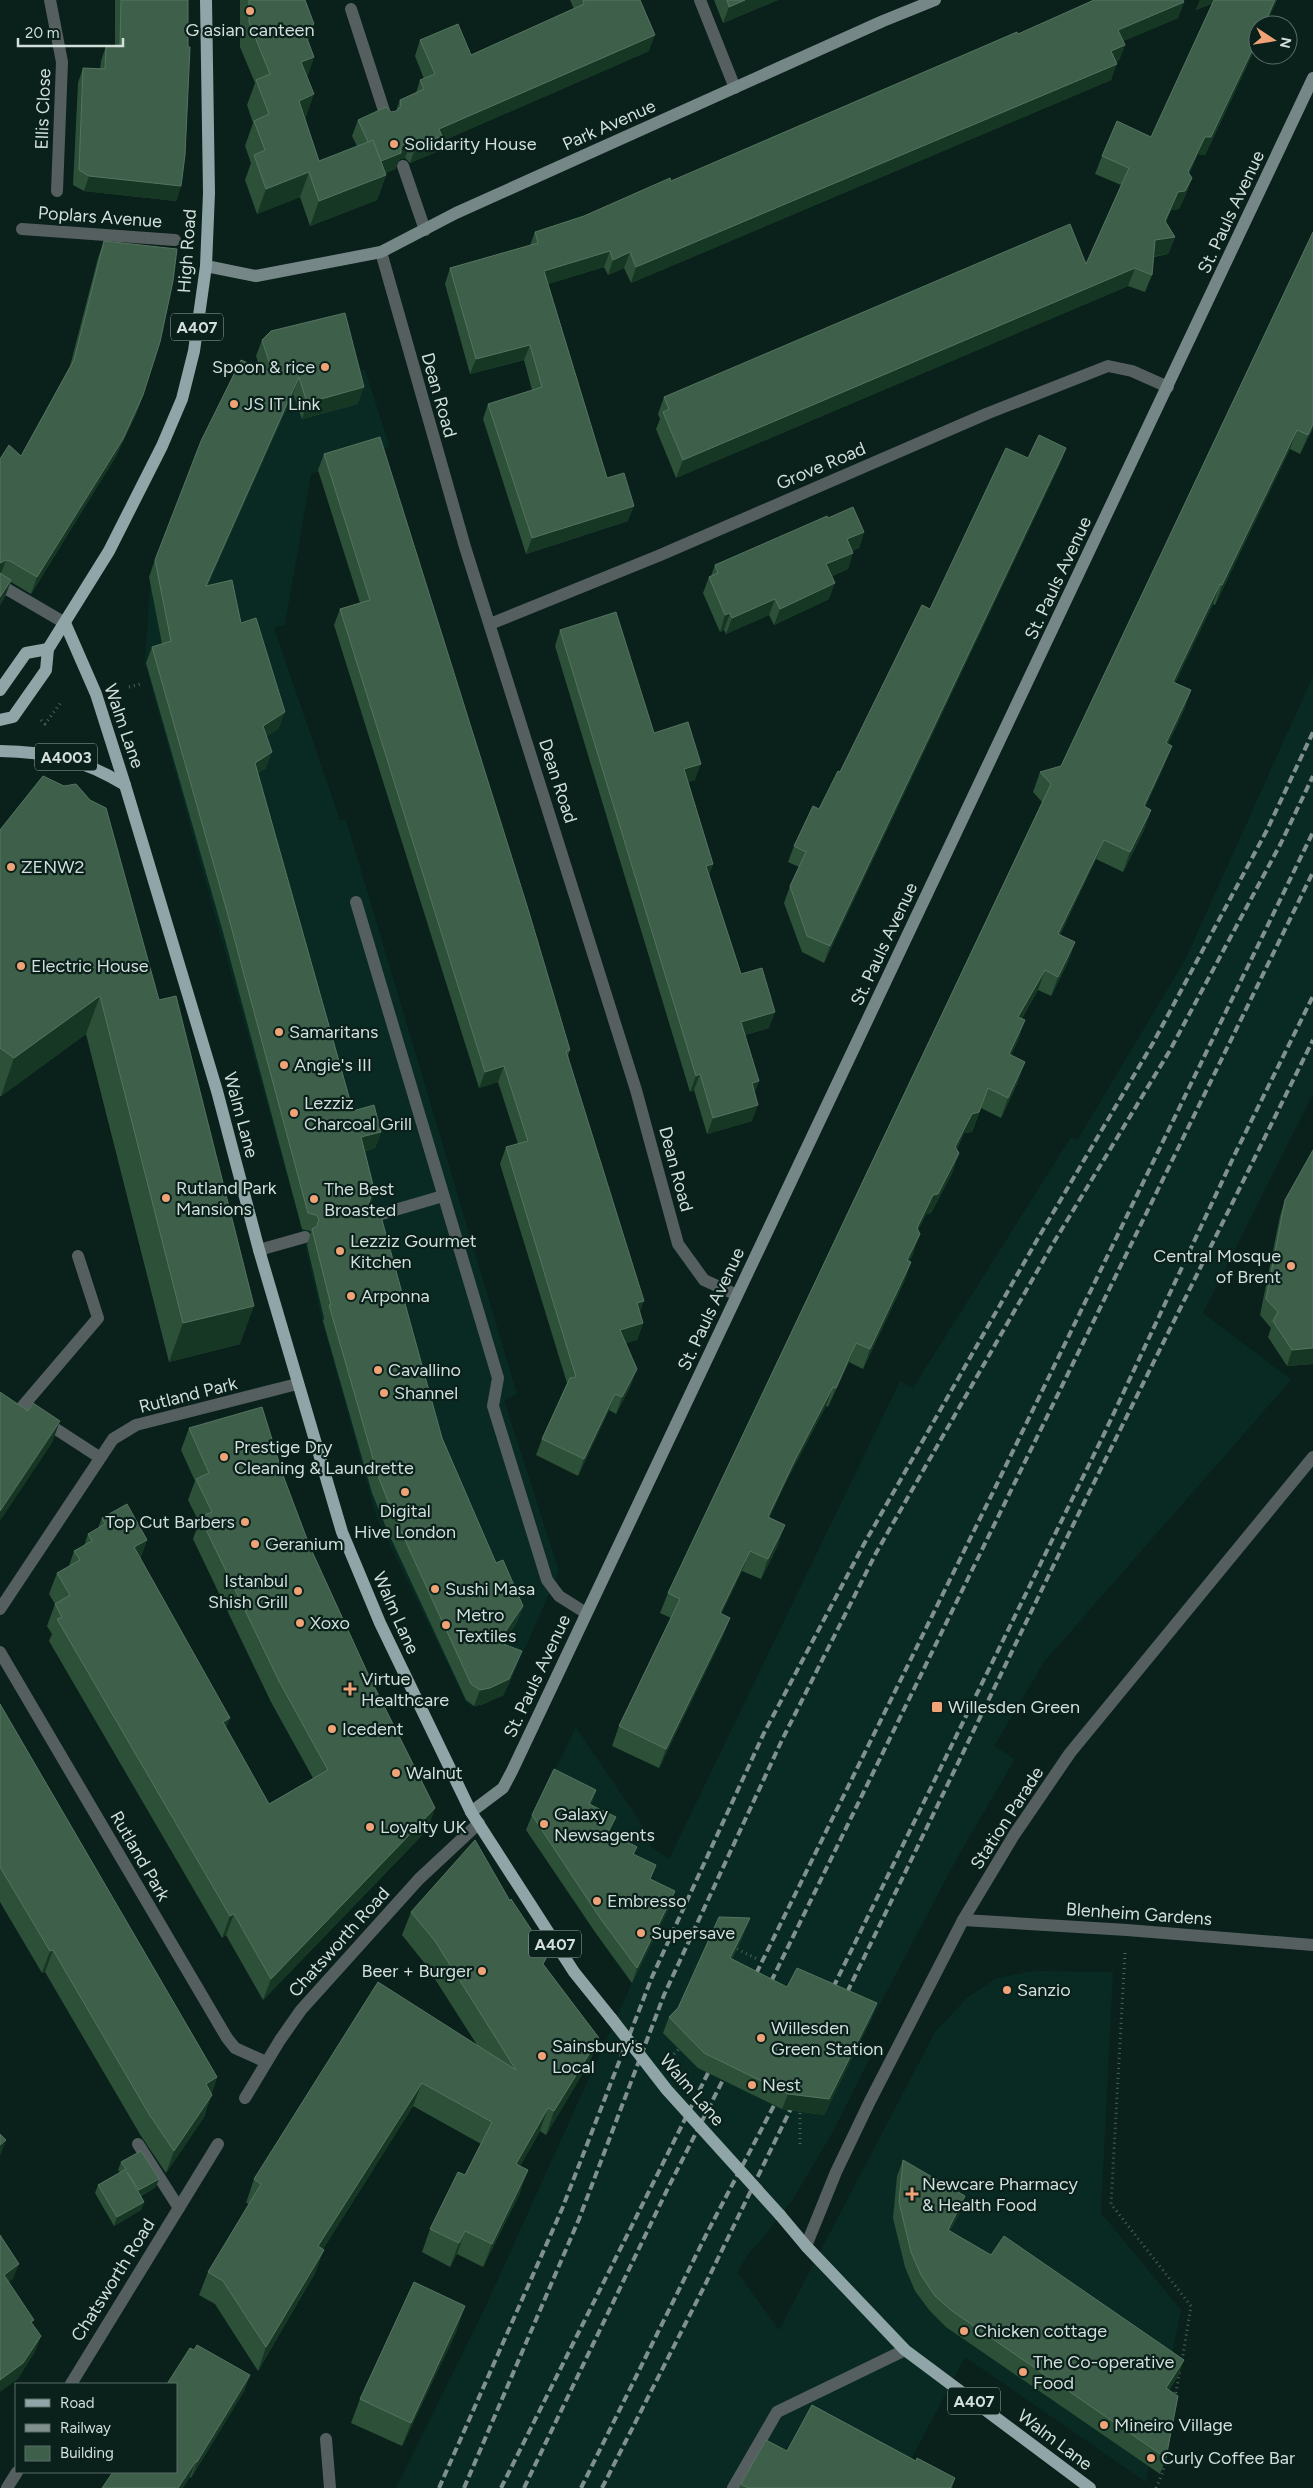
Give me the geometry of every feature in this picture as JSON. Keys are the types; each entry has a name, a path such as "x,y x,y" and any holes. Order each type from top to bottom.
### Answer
{"main road":[{"name":"High Road","path":"48,649 117,535 162,446 182,399 194,351 206,266 209,193 206,0"},
{"name":"Walm Lane","path":"65,623 96,694 125,785 217,1091 259,1250 342,1532 380,1623 471,1812 574,1972 666,2090 806,2246 905,2350 1090,2488"},
{"path":"0,690 26,653 48,649 46,670 13,717 0,720"},
{"name":"A4003","path":"0,751 30,751 70,758 104,772 125,785"}],"street":[{"name":"Ellis Close","path":"50,0 62,62 57,191"},
{"path":"700,0 735,88"},
{"name":"Park Avenue","path":"206,266 256,276 381,252 456,213 935,0"},
{"path":"350,9 387,120"},
{"name":"St. Pauls Avenue","path":"471,1812 503,1788 1168,388 1313,78"},
{"path":"403,166 425,230"},
{"name":"Poplars Avenue","path":"22,229 175,240"},
{"name":"Dean Road","path":"381,252 465,547 636,1090 678,1244 704,1280 737,1295"},
{"name":"Grove Road","path":"490,624 658,556 986,414 1108,366 1132,371 1168,388"},
{"path":"0,585 65,623"},
{"path":"356,902 442,1196 498,1378 493,1406 547,1580 559,1596 586,1613"},
{"path":"371,1217 442,1196"},
{"path":"259,1250 305,1237"},
{"path":"78,1256 98,1318 22,1407 100,1457"},
{"name":"Rutland Park","path":"0,1609 113,1439 136,1425 297,1384"},
{"name":"Station Parade","path":"806,2246 836,2172 870,2101 963,1920 1014,1835 1070,1753 1313,1457"},
{"name":"Rutland Park","path":"0,1652 227,2038 235,2048 266,2062"},
{"name":"Chatsworth Road","path":"245,2098 266,2062 301,2010 362,1940 419,1879 479,1823"},
{"name":"Blenheim Gardens","path":"963,1920 1127,1930 1313,1945"},
{"path":"138,2144 179,2208"},
{"name":"Chatsworth Road","path":"72,2383 218,2144"},
{"path":"733,2488 777,2412 905,2350"},
{"path":"326,2439 330,2488"},
{"path":"7,2488 16,2473"}],"path":[{"path":"129,687 141,684"},
{"path":"1127,1930 1111,2204 1191,2306 1174,2404"},
{"path":"737,1948 757,1959"},
{"path":"674,2054 680,2048"},
{"path":"800,2112 800,2144"},
{"path":"1156,2488 1163,2472 1166,2452"}],"shaded area":[{"path":"263,356 365,370 390,447 311,474 285,625 274,628 340,820 346,820 517,1394 504,1400 559,1571 504,1696 474,1707 466,1702 376,1516 321,1316 300,1223 145,663 151,570 153,563 157,564 159,559 155,556 248,367"},
{"path":"1313,676 1313,1094 1203,1313 1291,1380 1044,1662 994,1746 1015,1759 956,1860 860,2042 874,2050 830,2137 793,2199 759,2243 751,2250 737,2272 779,2330 935,2032 967,1998 997,1978 1035,1971 1113,1972 1101,2213 1181,2310 1146,2482 965,2357 896,2488 396,2488 484,2310 632,1983 612,1957 526,1830 576,1727 650,1837 651,1847 669,1859 900,1381 913,1388 1071,1137 1078,1139 1185,960"}],"building":[{"path":"121,0 188,0 188,47 190,47 185,155 181,186 89,176 79,170 83,68 105,69 106,46 120,47"},
{"path":"249,0 305,0 314,24 303,28 314,57 301,62 314,94 299,101 319,161 373,140 386,175 319,201 309,172 266,189 254,155 265,150 254,121 269,114 256,80 270,74 249,22"},
{"path":"583,0 640,0 655,35 439,129 442,136 416,146 411,142 406,142 401,148 401,153 381,161 373,140 368,142 358,120 386,107 391,112 396,111 401,106 400,100 424,89 420,80 435,74 420,40 458,24 471,55 584,4"},
{"path":"727,0 745,0 729,7"},
{"path":"1094,0 1183,0 1184,2 1118,30 1125,45 1111,51 1117,64 636,267 630,252 613,260 610,251 544,271 607,478 624,473 634,506 532,538 488,404 542,387 530,345 476,359 450,268 538,243 535,232 584,216 670,178 671,181"},
{"path":"1214,0 1275,0 1268,15 1248,15 1248,59 1211,137 1205,137 1188,172 1192,178 1185,191 1178,192 1165,221 1175,237 1155,240 1152,275 1135,268 683,460 663,412 669,409 664,397 1070,224 1086,264 1129,168 1102,156 1117,121 1151,137"},
{"path":"1313,232 1313,424 1308,435 1297,430 1173,682 1191,690 1166,743 1172,746 1144,806 1151,810 1130,852 1104,840 1058,934 1075,942 1058,977 1045,970 1018,1017 1025,1020 1009,1054 1025,1062 1008,1098 988,1088 979,1112 972,1114 955,1147 959,1153 938,1194 933,1195 917,1228 920,1234 907,1260 911,1262 870,1349 856,1343 836,1388 833,1387 768,1517 785,1525 768,1559 750,1551 720,1613 730,1618 666,1749 619,1726 680,1599 668,1593 1051,784 1040,772 1061,766"},
{"path":"104,241 177,249 173,281 160,342 143,395 123,439 37,577 10,561 6,560 0,563 0,459 9,445 21,456 74,360"},
{"path":"345,313 364,387 307,403 299,377 206,586 232,580 241,623 256,618 285,712 263,726 272,752 255,763 353,1111 374,1105 381,1132 361,1137 375,1193 371,1196 369,1203 372,1207 379,1209 442,1438 496,1563 503,1560 523,1606 498,1642 522,1651 509,1679 490,1688 480,1690 471,1684 394,1516 378,1476 329,1305 331,1305 312,1229 317,1226 319,1219 316,1215 308,1213 228,915 152,647 171,641 155,560 201,441 241,360 273,374 262,340 271,331"},
{"path":"1039,435 1066,448 830,946 807,936 790,886 806,852 794,846 813,806 819,809 838,771 840,772 922,605 930,609 1006,448 1028,458"},
{"path":"380,437 528,909 570,1050 566,1051 644,1301 637,1303 643,1323 620,1330 637,1369 622,1397 615,1394 584,1459 542,1439 570,1378 576,1377 506,1147 528,1141 504,1066 485,1072 340,609 370,600 324,454"},
{"path":"853,507 864,532 847,539 853,553 826,564 835,583 780,609 775,599 732,618 730,613 725,615 709,577 718,573 715,565 827,516 828,518"},
{"path":"0,573 11,580 0,597"},
{"path":"616,612 654,733 688,722 701,764 684,769 713,864 706,866 741,974 762,968 775,1012 741,1022 759,1081 752,1083 758,1105 713,1118 700,1074 696,1076 560,630"},
{"path":"43,776 64,786 76,784 90,800 106,808 159,1000 176,996 254,1306 183,1323 100,996 14,1058 0,1048 0,830"},
{"name":"Central Mosque of Brent","path":"1313,1150 1313,1348 1292,1350 1273,1321 1278,1312 1266,1299 1285,1200"},
{"path":"0,1392 28,1411 33,1403 60,1421 0,1511"},
{"path":"262,1407 284,1478 310,1547 369,1676 435,1808 271,1979 234,1914 230,1916 57,1619 62,1617 55,1604 70,1595 57,1573 80,1560 74,1551 92,1541 88,1534 105,1524 102,1518 127,1504 147,1540 134,1547 230,1718 223,1722 269,1804 328,1770 279,1681 200,1517 212,1512 196,1479 209,1473 189,1428"},
{"path":"0,1704 217,2077 206,2084 212,2095 174,2151 149,2114 53,1950 50,1951 0,1867"},
{"path":"554,1769 596,1790 589,1804 616,1817 608,1832 637,1847 633,1854 656,1865 650,1879 675,1891 637,1968 600,1918 532,1815"},
{"path":"475,1840 510,1901 511,1899 548,1955 543,1964 599,2038 554,2111 548,2108 516,2164 528,2170 492,2244 465,2231 459,2243 430,2229 458,2172 465,2175 492,2122 422,2083 318,2246 324,2250 266,2347 223,2281 208,2272 261,2184 254,2179 378,1982 516,2070 435,1941 411,1912"},
{"name":"Willesden Green Station","path":"719,1917 750,1918 730,1958 787,1987 797,1968 877,2003 829,2099 788,2094 704,2053 669,2017 678,2008"},
{"path":"0,2134 6,2140 0,2145"},
{"path":"141,2151 159,2179 139,2190 127,2172 144,2202 117,2217 98,2185 126,2169 121,2162"},
{"path":"903,2160 965,2196 948,2230 991,2255 1004,2236 1184,2360 1166,2388 1178,2396 1166,2458 952,2311 935,2296 921,2275 911,2252 899,2202"},
{"path":"0,2235 19,2264 4,2275 34,2320 31,2322 41,2336 23,2363 0,2380"},
{"path":"414,2282 465,2306 411,2423 360,2399"},
{"path":"197,2345 250,2375 197,2462 178,2488 102,2488 112,2473 178,2473 178,2383 168,2383 190,2348 194,2350"},
{"path":"812,2405 916,2461 917,2458 955,2478 950,2488 748,2488 741,2484 766,2440 787,2451"}],"railway":[{"path":"439,2488 562,2209 652,1977 764,1733 864,1544 1037,1240 1153,1043 1267,830 1313,732"},
{"path":"464,2488 579,2219 664,1995 782,1740 876,1553 1051,1247 1169,1052 1281,843 1313,776"},
{"path":"751,1984 996,1486 1313,832"},
{"path":"766,1992 1313,872"},
{"path":"828,1998 1105,1432 1234,1156 1313,996"},
{"path":"842,2003 1075,1521 1313,1040"},
{"path":"501,2488 714,2061"},
{"path":"524,2488 668,2188 729,2068"},
{"path":"581,2488 708,2231 780,2094"},
{"path":"602,2488 706,2283 796,2098"}],"place":[{"name":"G asian canteen","path":"250,11"},
{"name":"Solidarity House","path":"394,144"},
{"name":"Spoon & rice","path":"325,367"},
{"name":"JS IT Link","path":"234,404"},
{"name":"ZENW2","path":"11,867"},
{"name":"Electric House","path":"21,966"},
{"name":"Samaritans","path":"279,1032"},
{"name":"Angie's III","path":"284,1065"},
{"name":"Lezziz Charcoal Grill","path":"294,1113"},
{"name":"Rutland Park Mansions","path":"166,1198"},
{"name":"The Best Broasted","path":"314,1199"},
{"name":"Lezziz Gourmet Kitchen","path":"340,1251"},
{"name":"Central Mosque of Brent","path":"1291,1266"},
{"name":"Arponna","path":"351,1296"},
{"name":"Cavallino","path":"378,1370"},
{"name":"Shannel","path":"384,1393"},
{"name":"Prestige Dry Cleaning & Laundrette","path":"224,1457"},
{"name":"Digital Hive London","path":"405,1492"},
{"name":"Top Cut Barbers","path":"245,1522"},
{"name":"Geranium","path":"255,1544"},
{"name":"Sushi Masa","path":"435,1589"},
{"name":"Istanbul Shish Grill","path":"298,1591"},
{"name":"Xoxo","path":"300,1623"},
{"name":"Metro Textiles","path":"446,1625"},
{"name":"Virtue Healthcare","path":"350,1689"},
{"name":"Willesden Green","path":"937,1707"},
{"name":"Icedent","path":"332,1729"},
{"name":"Walnut","path":"396,1773"},
{"name":"Galaxy Newsagents","path":"544,1824"},
{"name":"Loyalty UK","path":"370,1827"},
{"name":"Embresso","path":"597,1901"},
{"name":"Supersave","path":"641,1933"},
{"name":"Beer + Burger","path":"482,1971"},
{"name":"Sanzio","path":"1007,1990"},
{"name":"Willesden Green Station","path":"761,2038"},
{"name":"Sainsbury's Local","path":"542,2056"},
{"name":"Nest","path":"752,2085"},
{"name":"Newcare Pharmacy & Health Food","path":"912,2194"},
{"name":"Chicken cottage","path":"964,2331"},
{"name":"The Co-operative Food","path":"1023,2372"},
{"name":"Mineiro Village","path":"1104,2425"},
{"name":"Curly Coffee Bar","path":"1151,2458"}]}
